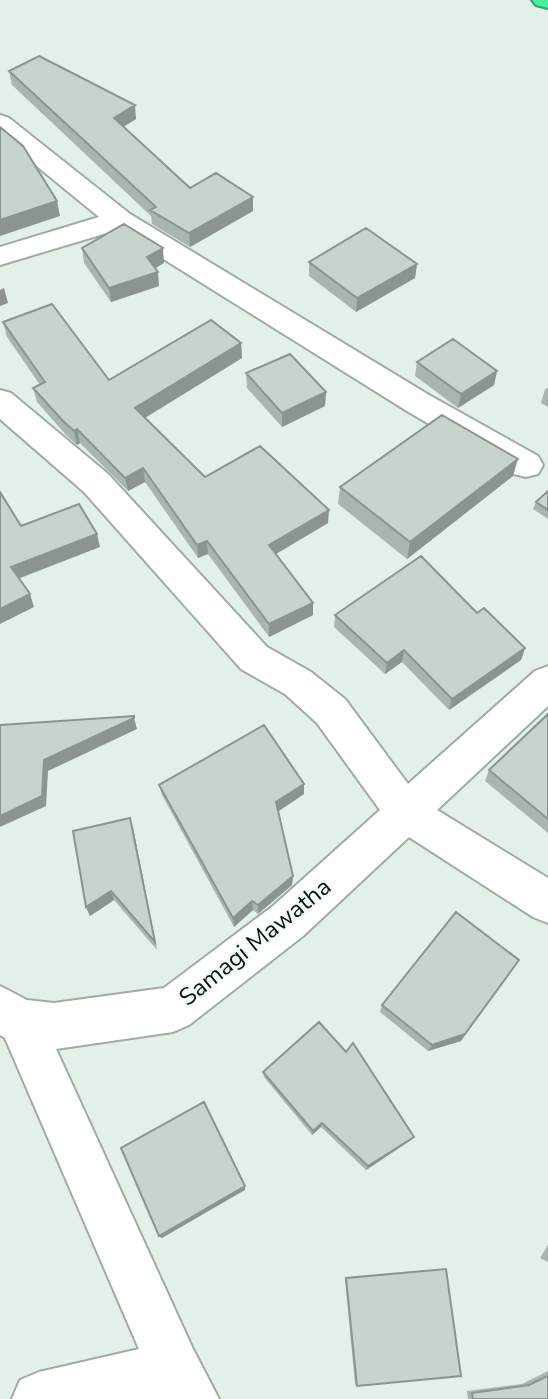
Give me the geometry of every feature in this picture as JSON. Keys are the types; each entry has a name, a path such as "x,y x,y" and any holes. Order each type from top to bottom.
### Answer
{"street":[{"path":"0,123 120,220 418,403 526,465"},
{"path":"0,256 120,220"},
{"path":"0,401 96,483 254,657 298,683 331,711 405,812 548,902"},
{"name":"Samagi Mawatha","path":"11,1015 54,1026 173,1009 288,921 548,682"},
{"path":"11,1015 183,1384 39,1399"}],"building":[{"path":"39,56 135,105 114,118 190,188 216,173 253,197 189,233 150,210 156,207 9,71"},
{"path":"0,127 23,146 57,201 0,220"},
{"path":"124,224 163,248 147,257 158,272 109,288 82,248"},
{"path":"366,228 417,264 357,298 309,262"},
{"path":"52,304 109,380 211,320 241,343 135,408 205,477 260,446 329,510 269,545 313,603 269,624 207,541 197,545 143,468 125,478 77,429 74,431 63,421 33,388 45,382 3,322"},
{"path":"453,339 497,371 461,394 417,362"},
{"path":"290,354 326,392 282,413 246,373"},
{"path":"442,415 518,459 410,542 340,487"},
{"path":"548,491 548,510 536,502"},
{"path":"0,492 21,526 79,504 97,534 11,567 30,594 0,609"},
{"path":"421,556 477,613 484,608 525,648 452,699 404,650 387,663 335,615"},
{"path":"548,714 548,819 489,770"},
{"path":"134,716 44,760 42,796 0,816 0,725"},
{"path":"264,725 304,784 276,802 293,876 258,905 252,901 233,918 159,785"},
{"path":"130,818 155,942 111,891 86,907 73,831"},
{"path":"456,912 519,960 465,1034 432,1045 382,1005"},
{"path":"319,1022 346,1052 353,1043 414,1137 368,1166 322,1123 313,1131 263,1072"},
{"path":"204,1102 245,1186 159,1236 121,1148"},
{"path":"446,1269 461,1376 357,1386 346,1278"},
{"path":"548,1376 548,1399 473,1399 472,1393 529,1385"}]}
